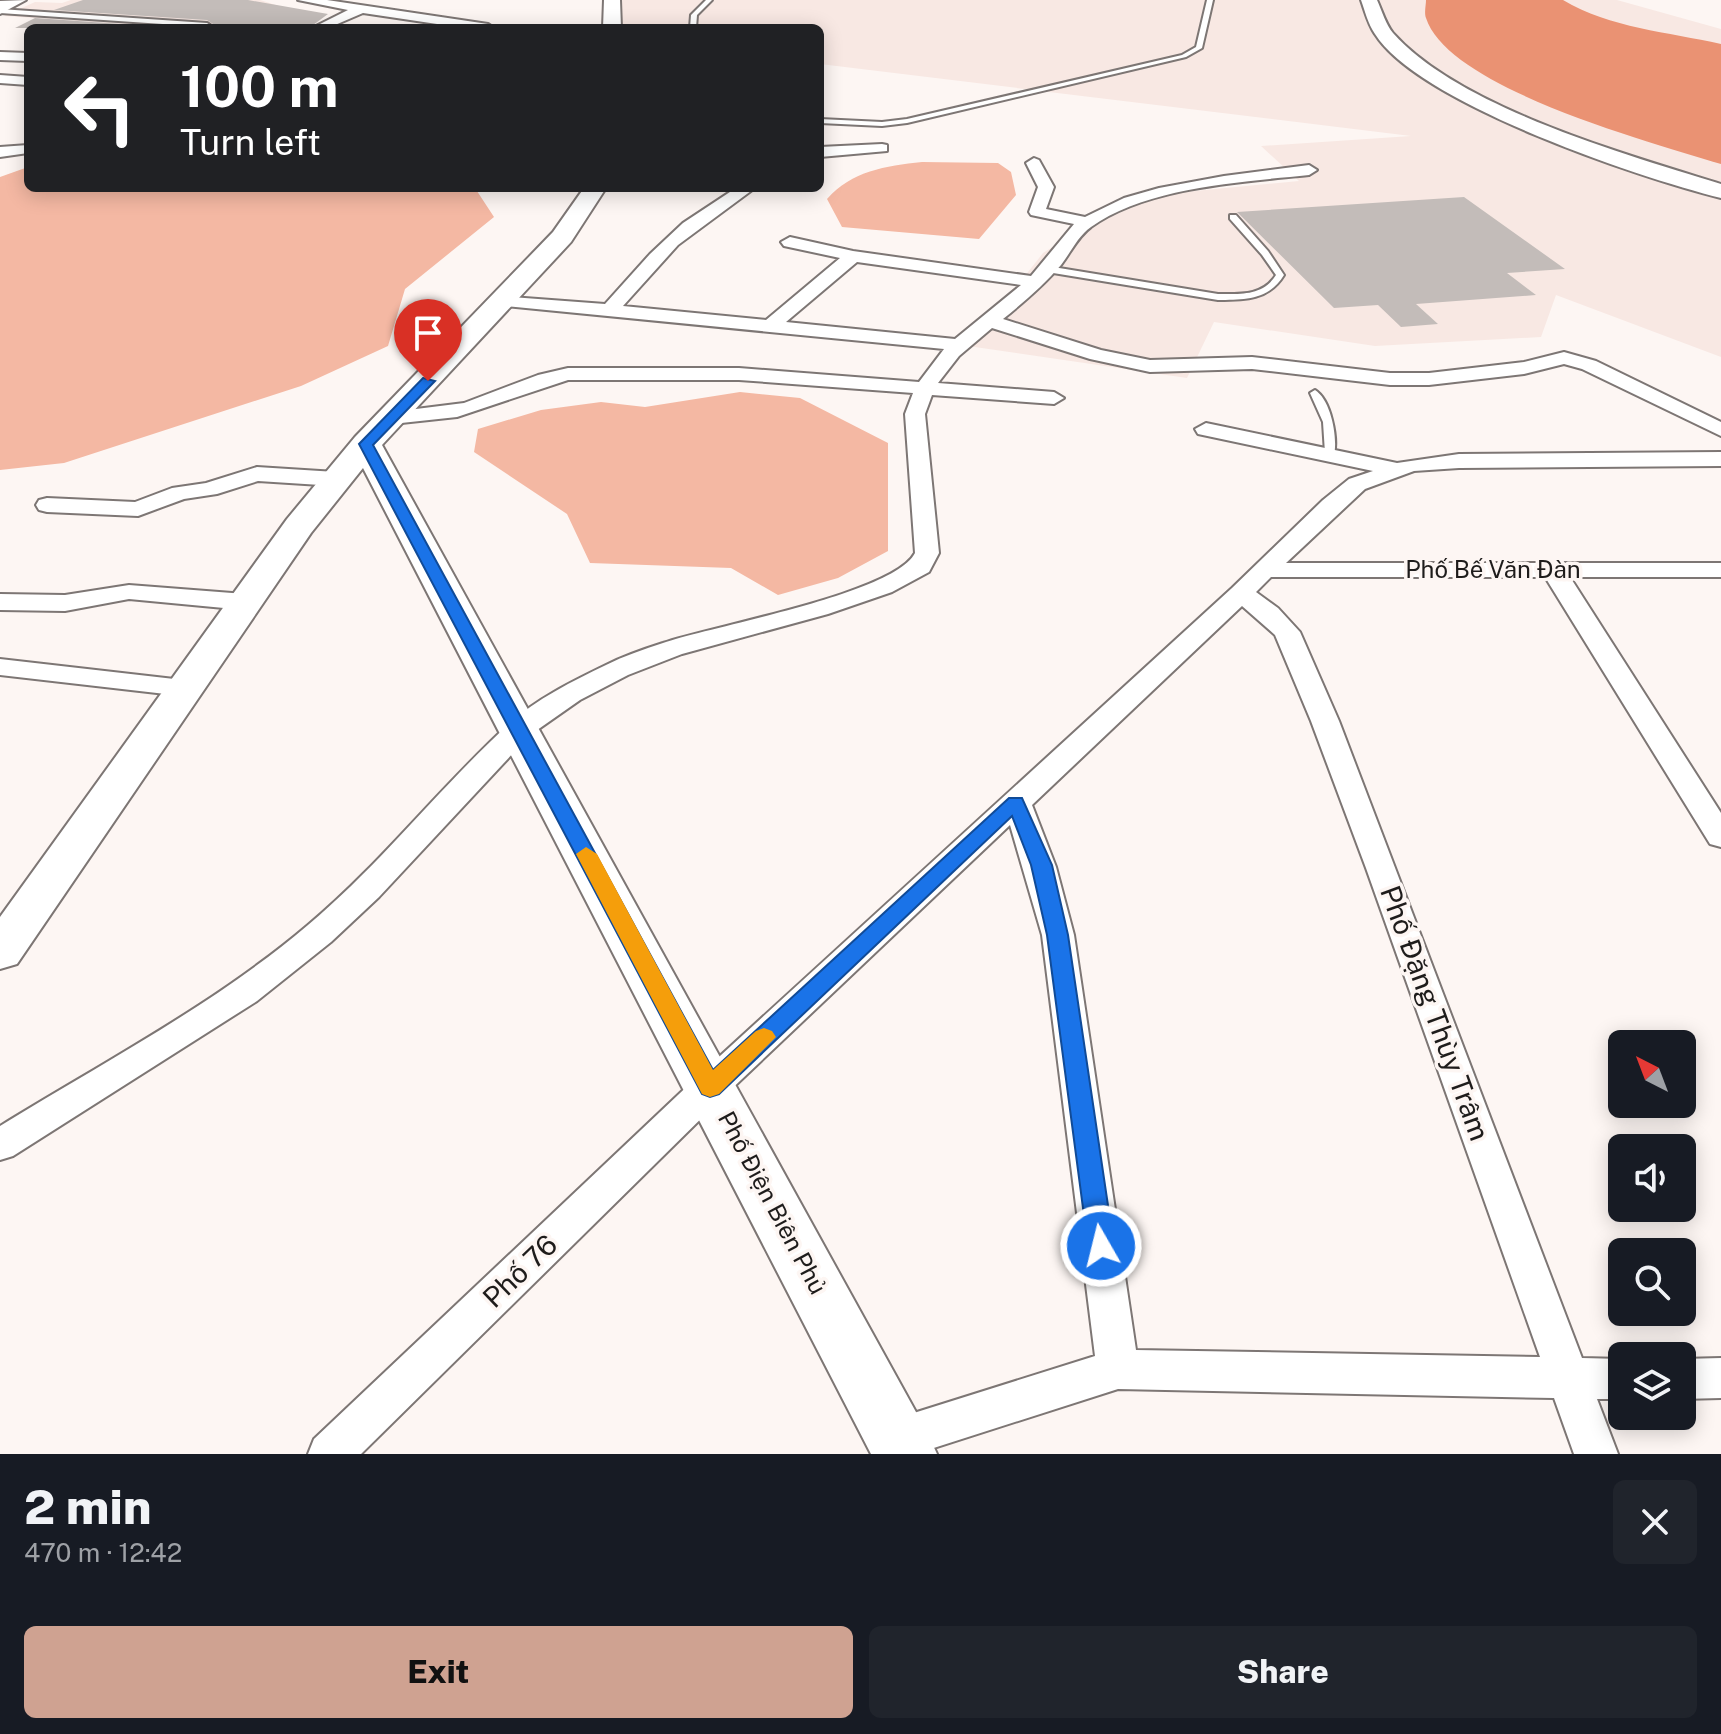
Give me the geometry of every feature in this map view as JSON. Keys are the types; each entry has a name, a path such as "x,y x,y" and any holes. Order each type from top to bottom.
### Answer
{"main road":[{"path":"0,9 17,0"}],"street":[{"path":"304,0 459,24"},
{"path":"327,24 386,0"},
{"path":"612,0 612,24"},
{"path":"1369,0 1373,19 1395,46 1456,89 1564,139 1721,191"},
{"path":"1389,0 1394,20 1415,46 1477,88 1583,135 1721,181"},
{"path":"420,24 430,20"},
{"path":"0,56 24,57"},
{"path":"0,79 24,81"},
{"path":"824,152 882,148"},
{"path":"0,152 24,149"},
{"path":"1034,163 1046,187 1037,212 1087,222"},
{"path":"0,1145 245,992 319,934 368,889 520,729 570,694 619,669 673,648 819,609 883,587 920,567 927,546 915,414 924,387 942,359 1041,276 1087,222 1110,210 1177,190 1224,180 1309,170"},
{"path":"0,952 183,688 336,479 562,237 592,192"},
{"path":"610,310 632,281 691,224 741,192"},
{"path":"790,242 853,256 1041,276"},
{"path":"770,326 853,256"},
{"path":"505,300 959,345"},
{"path":"990,321 1097,355 1150,366 1252,363 1390,379 1429,379 1524,368 1564,358 1589,365 1721,430"},
{"path":"379,431 505,395 550,376 568,374 724,373 1054,398"},
{"path":"1206,429 1396,469 1490,459 1721,459"},
{"name":"Phố Điện Biên Phủ","path":"379,431 520,729 902,1446"},
{"name":"Phố 76","path":"330,1454 710,1087 1347,492 1396,469"},
{"path":"47,505 138,509 180,493 209,489 257,474 336,479"},
{"path":"1553,570 1721,837"},
{"name":"Phố Bế Văn Đàn","path":"1253,581 1553,570 1721,570"},
{"name":"Phố Đặng Thùy Trâm","path":"1253,581 1269,613 1287,632 1325,721 1382,868 1596,1454"},
{"path":"0,602 65,603 129,592 245,602"},
{"path":"0,667 183,688"},
{"path":"1016,802 1036,847 1058,935 1118,1369"},
{"path":"902,1446 1118,1369 1608,1379"},
{"path":"1696,1379 1721,1378"}],"lane":[{"path":"693,24 694,15 709,0"},
{"path":"824,121 868,124 907,121 1184,56 1199,48 1210,0"},
{"path":"0,9 194,24"},
{"path":"1041,276 1218,297 1264,292 1276,284 1280,275 1233,217"},
{"path":"1315,393 1328,422 1330,453"}],"shaded area":[{"path":"71,0 260,0 301,13 278,24 123,24 4,16 35,2 62,3"},
{"path":"618,0 1617,0 1721,29 1721,357 1556,295 1541,337 1375,346 1214,322 1187,378 954,344 1010,295 1043,253 1097,219 1164,194 1299,181 1261,146 1411,136 824,64 824,24 617,24"},
{"path":"1426,0 1563,0 1620,23 1721,44 1721,164 1557,110 1472,68 1443,44 1426,18"},
{"path":"922,162 998,163 1011,172 1016,195 979,239 842,227 827,199 837,190 870,172"},
{"path":"24,168 24,192 478,192 494,217 405,289 388,346 301,386 64,463 0,470 0,177"},
{"path":"740,392 800,398 888,443 888,551 838,578 778,595 731,568 590,563 567,514 474,452 478,429 541,410 601,402 645,407"}],"building":[{"path":"83,0 248,0 328,14 314,24 213,24 207,20 54,10"},
{"path":"35,18 120,24 24,24 24,28 15,28"},
{"path":"1464,197 1565,269 1507,273 1536,295 1416,304 1438,324 1401,327 1378,305 1334,308 1237,212"}],"slow traffic":[{"path":"586,854 710,1087 764,1037"}],"route":[{"path":"428,381 366,444 710,1087 1016,802 1042,865 1058,935 1101,1246"}]}
